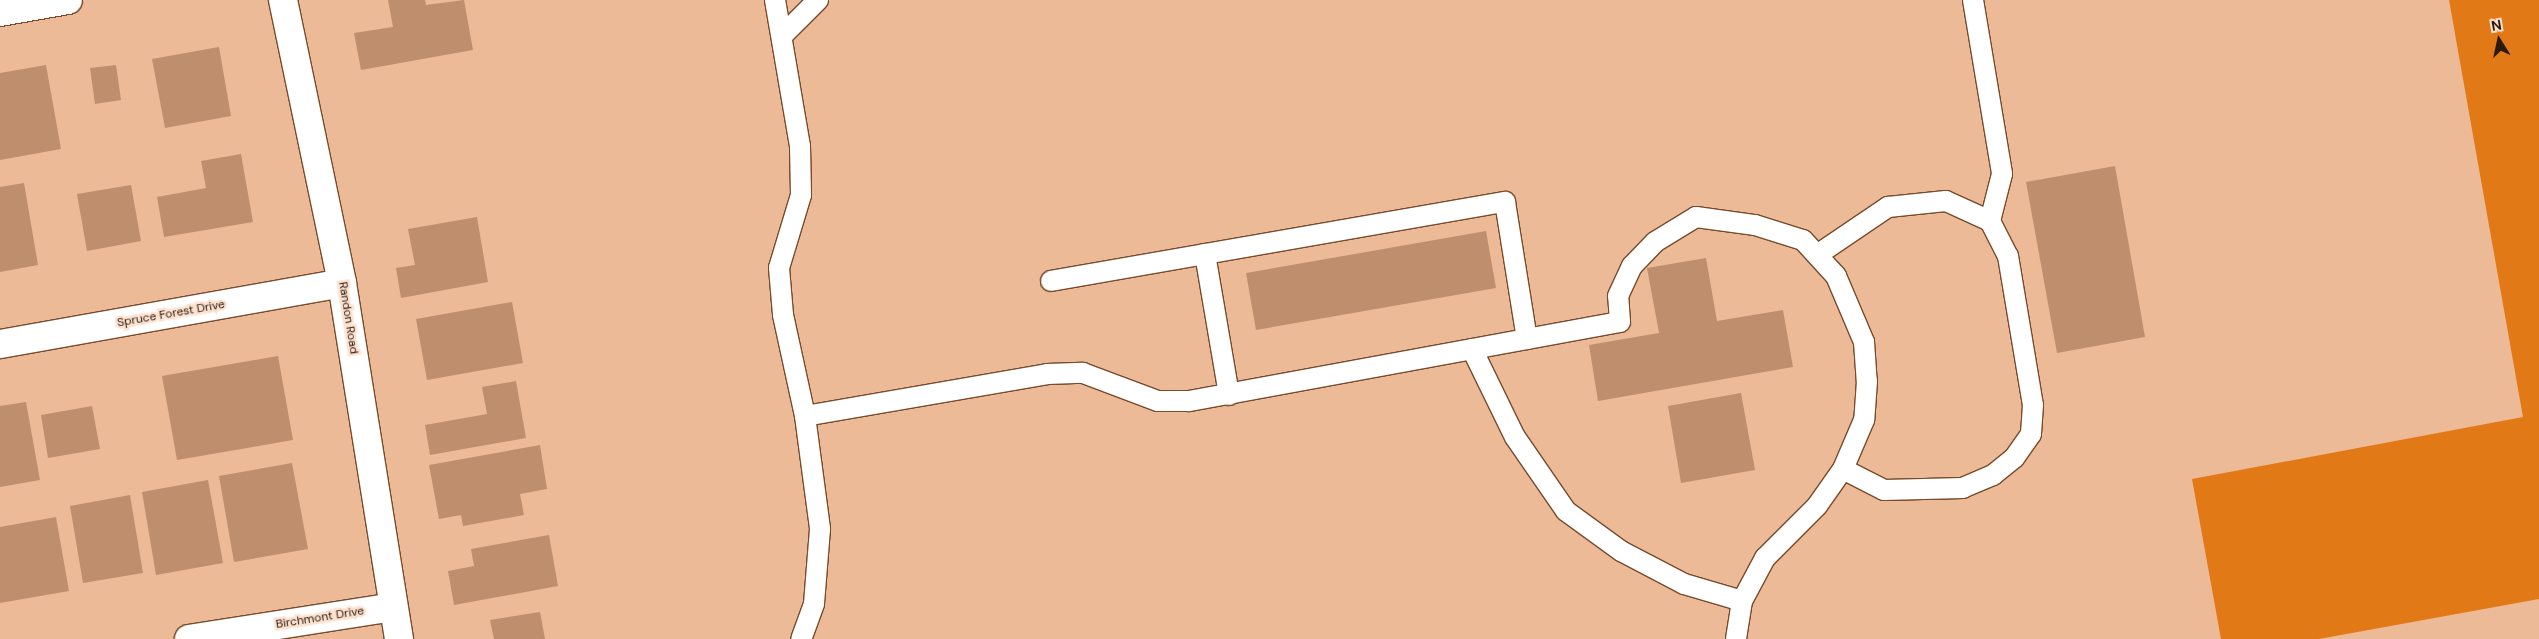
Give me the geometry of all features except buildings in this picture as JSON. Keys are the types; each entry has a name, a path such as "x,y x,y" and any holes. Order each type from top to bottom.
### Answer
{"street":[{"path":"0,12 68,0"},
{"name":"Randon Road","path":"283,0 342,283 399,639"},
{"name":"Spruce Forest Drive","path":"0,344 342,283"},
{"name":"Birchmont Drive","path":"189,639 393,607"}],"lane":[{"path":"775,0 800,146 801,195 779,268 783,315 805,416 820,529 814,604 801,639"},
{"path":"782,36 818,0"},
{"path":"1973,0 2002,174 1990,221"},
{"path":"1817,255 1888,207 1946,201 1990,221 2008,256 2033,405 2031,434 2014,458 1993,475 1964,488 1884,490 1843,469"},
{"path":"1051,281 1505,202 1527,339"},
{"path":"805,416 1047,374 1083,373 1158,400 1229,395 1620,322 1618,296 1632,266 1655,242 1696,217 1755,225 1803,240 1836,276 1864,342 1864,420 1843,469 1817,506 1765,558 1742,601 1736,639"},
{"path":"1205,254 1229,395"},
{"path":"1472,349 1515,437 1566,511 1621,551 1676,580 1742,601"}],"shaded area":[{"path":"2449,0 2539,0 2539,599 2319,639 2221,639 2192,479 2523,417"}]}
